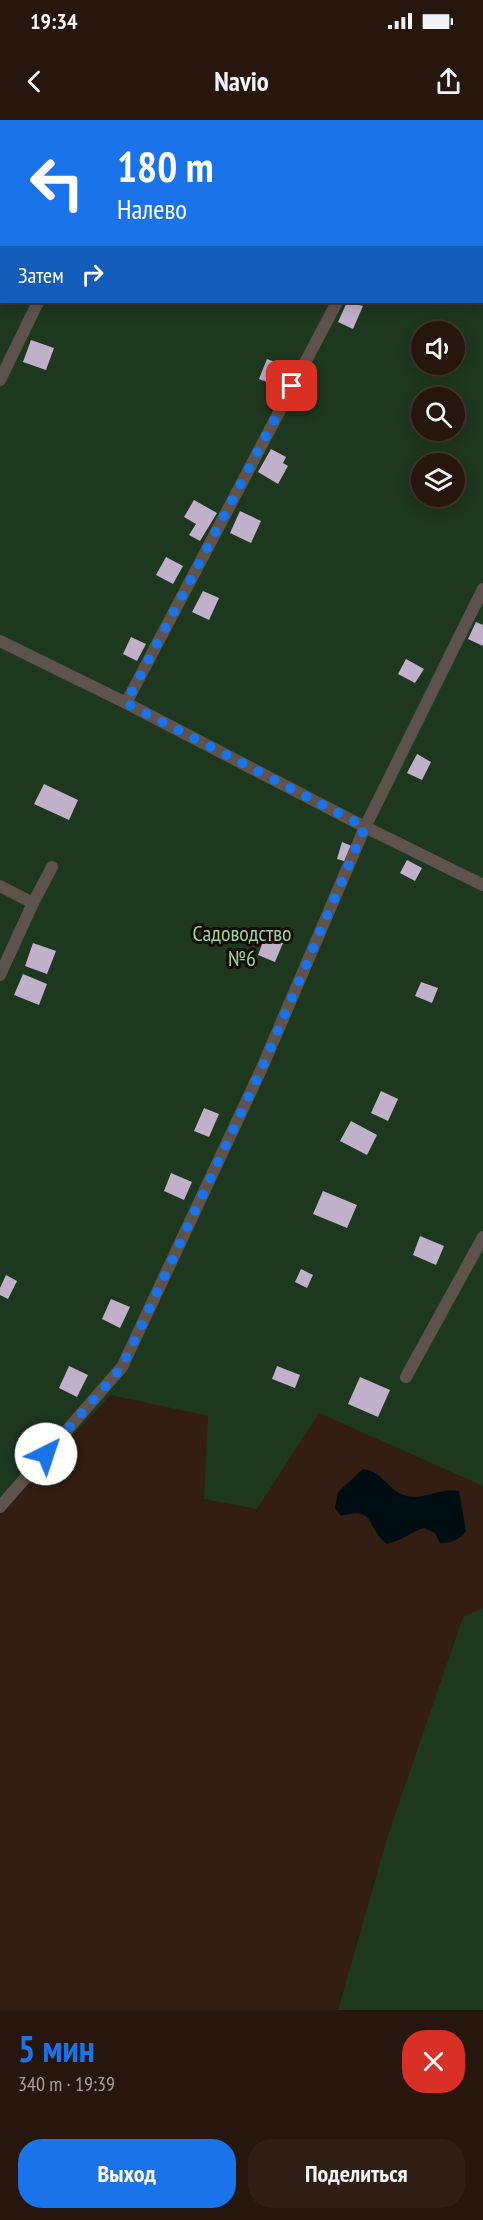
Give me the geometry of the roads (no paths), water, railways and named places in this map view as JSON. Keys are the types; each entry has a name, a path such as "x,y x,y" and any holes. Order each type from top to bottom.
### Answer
{"lane":[{"path":"0,380 38,303"},
{"path":"126,703 335,303"},
{"path":"0,1507 122,1367 261,1070 365,827 483,589"},
{"path":"0,641 483,885"},
{"path":"0,975 52,867"},
{"path":"0,886 33,903"},
{"path":"406,1377 483,1237"}],"park label":[{"name":"Садоводство №6","path":"242,946"}]}
